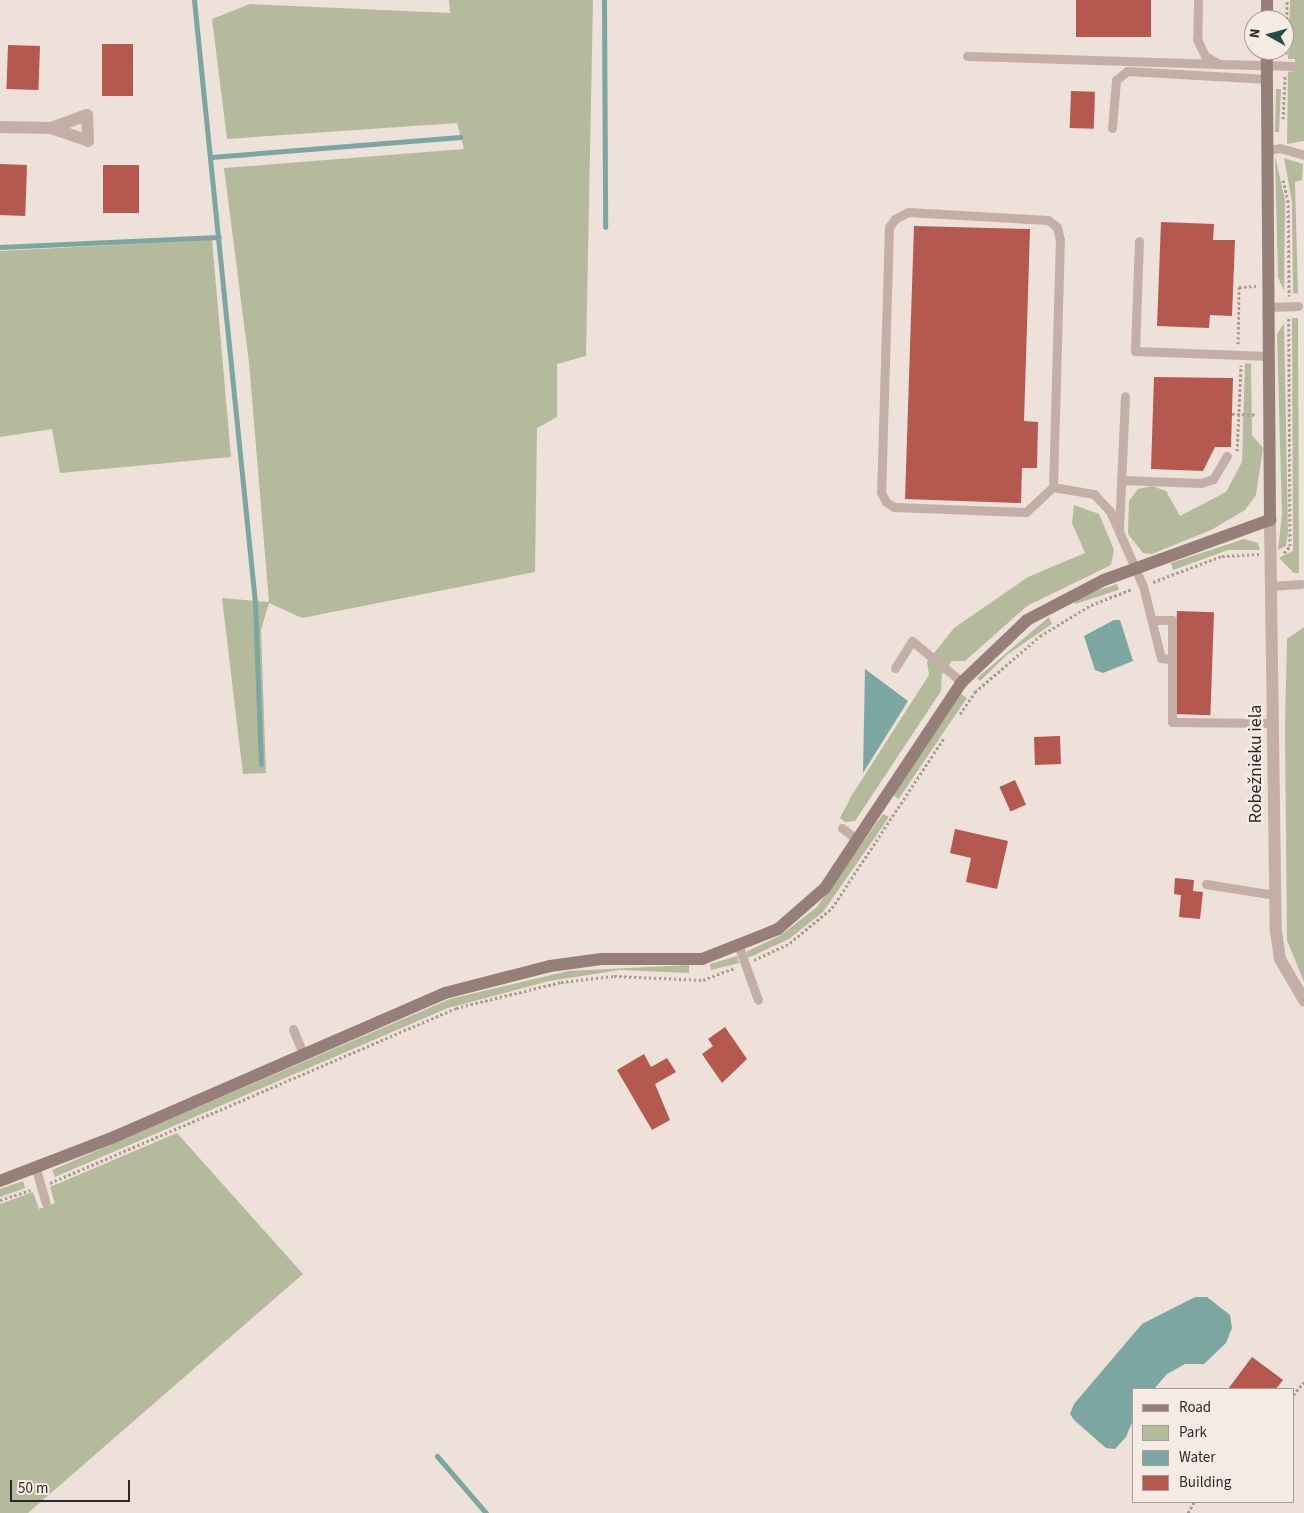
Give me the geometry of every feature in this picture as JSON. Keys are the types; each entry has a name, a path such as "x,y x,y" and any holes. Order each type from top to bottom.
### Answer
{"street":[{"path":"0,1181 36,1169 445,993 522,971 602,959 702,959 739,947 803,910 824,888 962,682 1027,620 1060,600 1134,569 1270,520 1269,307 1274,149 1267,60"},
{"path":"0,127 51,128"},
{"name":"Robežnieku iela","path":"1270,520 1275,895 1280,959 1304,1000"}],"lane":[{"path":"1198,0 1197,39 1205,56 1219,64"},
{"path":"967,56 1219,64 1267,72"},
{"path":"1112,128 1116,80 1127,71 1267,72 1290,66"},
{"path":"1274,149 1304,155"},
{"path":"908,212 1048,220 1056,227 1060,240 1053,487 1026,512 894,507 886,502 881,492 889,227 895,219 908,212"},
{"path":"1139,241 1135,351 1269,356"},
{"path":"1269,307 1293,306"},
{"path":"1119,532 1125,396"},
{"path":"1121,480 1201,483 1213,479 1227,456"},
{"path":"1053,487 1094,494 1104,501 1143,586 1154,620 1161,658 1171,658"},
{"path":"1271,586 1301,584"},
{"path":"1154,620 1172,620 1172,722 1274,723"},
{"path":"894,668 912,641 962,682"},
{"path":"842,828 856,839"},
{"path":"1206,884 1275,895"},
{"path":"739,947 758,1000"},
{"path":"293,1029 303,1054"},
{"path":"36,1169 46,1203"}],"path":[{"path":"1274,149 1290,66 1287,0"},
{"path":"1281,553 1290,546 1293,306 1288,200 1282,176"},
{"path":"1232,414 1269,415"},
{"path":"954,723 975,692 1040,636 1091,605 1222,556 1256,554"},
{"path":"0,1200 42,1186 456,1008 561,982 614,976 703,980 746,964 790,943 832,908 949,730"},
{"path":"1294,1394 1304,1382"}],"green space":[{"path":"449,0 593,0 586,356 557,364 557,417 537,428 535,572 302,618 269,603 261,630 266,773 243,774 222,598 269,602 249,363 224,168 464,149 457,123 227,139 212,19 250,4 450,13"},
{"path":"1290,0 1304,0 1304,141 1287,144 1288,72 1295,71 1294,10 1290,10"},
{"path":"1276,89 1281,89 1279,132 1275,132"},
{"path":"1275,156 1285,200 1284,291 1278,277"},
{"path":"1284,158 1303,164 1302,180 1295,182 1298,294 1293,293 1292,202"},
{"path":"212,240 231,457 60,473 52,429 0,437 0,251"},
{"path":"1292,318 1298,318 1299,573 1294,573 1279,558 1293,551"},
{"path":"1284,323 1288,533 1286,546 1278,550 1282,514 1277,334"},
{"path":"1245,363 1251,364 1252,435 1263,448 1256,495 1245,510 1211,530 1152,554 1143,553 1128,534 1129,501 1138,489 1152,486 1166,491 1180,516 1226,492 1242,462"},
{"path":"1074,505 1099,514 1114,550 1111,565 1027,606 965,661 952,661 942,674 941,691 855,821 845,822 840,818 852,795 929,675 927,662 954,628 1028,577 1085,553 1072,523"},
{"path":"1244,539 1258,543 1260,550 1228,550 1173,570 1171,563"},
{"path":"1117,584 1119,590 1075,604 1073,598"},
{"path":"1049,617 1052,624 1008,654 980,681 977,678"},
{"path":"1304,627 1304,982 1287,940 1285,727 1287,639"},
{"path":"961,694 967,698 899,799 893,795"},
{"path":"883,814 889,817 823,912 789,939 748,958 746,952 781,935 817,907"},
{"path":"737,956 739,963 711,970 710,964"},
{"path":"689,965 689,973 620,970 549,981 448,1008 55,1177 52,1170 450,999 568,971"},
{"path":"177,1133 303,1274 28,1513 0,1513 0,1204 33,1192 39,1209 55,1203 50,1187"},
{"path":"23,1181 25,1188 0,1197 0,1189"}],"water":[{"path":"1114,620 1120,620 1133,661 1103,673 1095,670 1084,636"},
{"path":"865,669 908,701 863,773"},
{"path":"1195,1297 1207,1297 1230,1315 1232,1328 1226,1343 1204,1364 1185,1364 1167,1374 1155,1388 1132,1388 1132,1422 1126,1437 1115,1449 1106,1448 1074,1420 1070,1414 1074,1404 1142,1324"}],"building":[{"path":"1076,0 1151,0 1151,37 1076,37"},
{"path":"102,44 133,44 133,96 102,96"},
{"path":"8,45 40,46 38,90 6,89"},
{"path":"1071,91 1095,92 1094,129 1070,128"},
{"path":"0,164 27,165 25,216 0,215"},
{"path":"103,165 139,165 139,213 103,213"},
{"path":"1161,222 1214,224 1213,240 1235,240 1232,316 1210,315 1209,328 1157,326"},
{"path":"914,226 1030,229 1024,421 1038,422 1037,468 1022,468 1021,503 905,499"},
{"path":"1154,377 1233,378 1231,447 1215,447 1203,471 1151,469"},
{"path":"1177,611 1214,612 1210,715 1173,714"},
{"path":"1060,736 1061,764 1035,765 1034,737"},
{"path":"1015,780 1026,805 1010,812 999,787"},
{"path":"955,829 1008,841 997,889 966,882 971,858 950,853"},
{"path":"1175,878 1194,880 1193,891 1203,892 1200,919 1179,917 1181,895 1174,894"},
{"path":"725,1027 747,1059 722,1083 702,1054 713,1046 708,1039"},
{"path":"644,1054 651,1067 667,1058 676,1072 655,1084 670,1120 652,1130 617,1070"},
{"path":"1252,1357 1283,1380 1277,1388 1229,1388"}],"waterway":[{"path":"194,0 255,603 261,764"},
{"path":"604,0 605,227"},
{"path":"211,157 460,137"},
{"path":"0,247 219,237"},
{"path":"437,1456 486,1513"}]}
